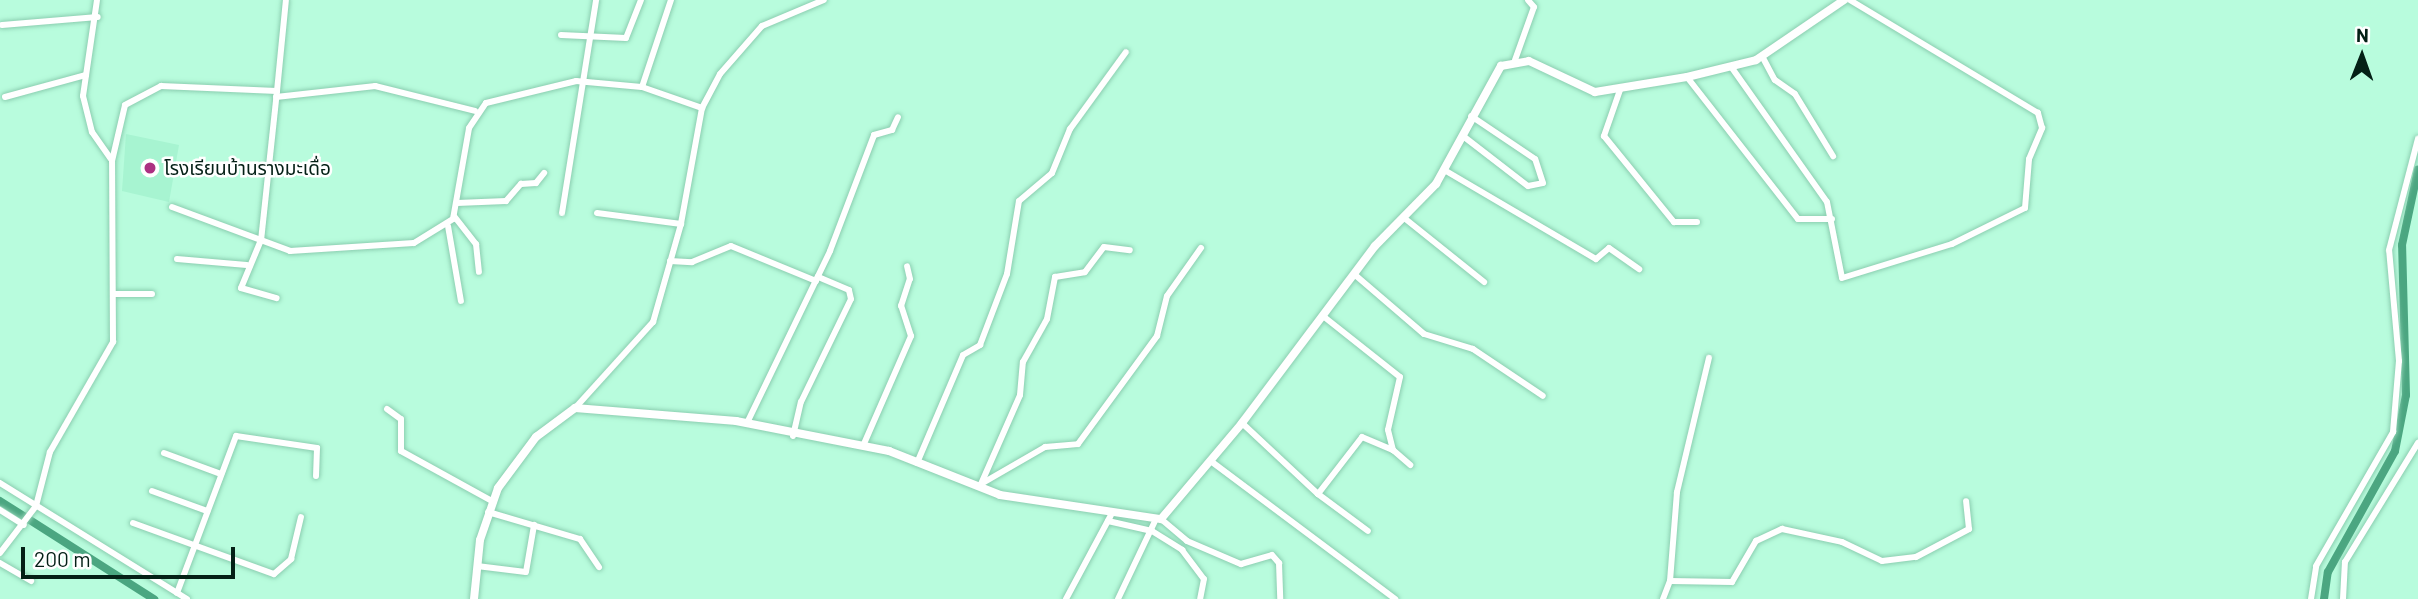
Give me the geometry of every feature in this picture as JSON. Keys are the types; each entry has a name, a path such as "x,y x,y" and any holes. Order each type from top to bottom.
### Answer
{"street":[{"path":"97,0 98,17 86,75 85,116 112,161"},
{"path":"277,298 241,290 247,265 261,240 286,0"},
{"path":"562,213 583,82 585,36 596,0"},
{"path":"561,35 629,36 641,0"},
{"path":"642,88 671,0"},
{"path":"474,599 477,566 492,501 536,437 575,408 653,322 681,224 702,108 720,74 762,26 824,0"},
{"path":"1118,599 1158,520 1212,462 1354,274 1446,171 1491,77 1515,60 1534,7 1528,0"},
{"path":"1515,60 1584,90 1620,90 1687,78 1732,68 1762,56 1844,0"},
{"path":"1732,68 1827,202 1842,278 1963,239 2028,204 2029,159 2042,128 2039,113 1850,0"},
{"path":"2,25 98,17"},
{"path":"916,463 963,355 981,345 1007,274 1019,201 1052,173 1070,129 1126,52"},
{"path":"1762,56 1775,80 1795,94 1833,156"},
{"path":"5,97 86,75"},
{"path":"1687,78 1798,219 1832,219"},
{"path":"0,553 36,506 50,452 109,355 115,295 112,161 125,105 153,87 276,94 375,86 475,111 543,87 583,82 642,88 702,108"},
{"path":"1620,90 1604,136 1674,222 1697,222"},
{"path":"172,207 299,251 398,245 432,238 448,226 454,216 461,158 475,111"},
{"path":"1463,136 1528,186 1543,183 1535,159 1471,116"},
{"path":"747,423 817,279 874,135 892,130 898,117"},
{"path":"2311,599 2316,566 2393,432 2399,361 2389,250 2418,139"},
{"path":"1446,171 1596,259 1609,248 1639,269"},
{"path":"457,203 506,201 521,184 536,183 544,173"},
{"path":"597,213 681,224"},
{"path":"454,216 476,244 479,272"},
{"path":"1403,216 1484,282"},
{"path":"448,226 461,301"},
{"path":"670,261 692,262 731,246 850,290 851,299 800,402 793,436"},
{"path":"980,486 1020,395 1023,362 1047,319 1055,277 1085,272 1104,247 1130,250"},
{"path":"980,486 1045,447 1078,444 1154,340 1167,296 1201,248"},
{"path":"177,259 247,265"},
{"path":"863,446 912,333 901,306 910,279 907,266"},
{"path":"1354,274 1424,334 1473,349 1543,396"},
{"path":"115,295 152,294"},
{"path":"1323,316 1400,377 1389,421 1393,450"},
{"path":"1663,599 1671,581 1675,503 1709,358"},
{"path":"575,408 747,423 793,436 863,446 980,486 1110,518 1152,531 1182,550 1204,579 1200,599"},
{"path":"387,409 401,419 401,451 492,501"},
{"path":"1242,423 1318,494 1368,531"},
{"path":"177,593 199,547 207,512 221,474 241,434 317,448 316,476"},
{"path":"1318,494 1362,438 1393,450 1410,465"},
{"path":"2343,599 2345,562 2418,443"},
{"path":"164,453 221,474"},
{"path":"1212,462 1395,599"},
{"path":"0,483 187,599"},
{"path":"152,491 207,512"},
{"path":"1671,581 1732,582 1756,541 1782,529 1842,542 1882,561 1916,557 1969,529 1966,501"},
{"path":"0,510 24,525"},
{"path":"488,512 581,540 599,567"},
{"path":"133,523 274,574 290,559 302,517"},
{"path":"1110,518 1158,520 1187,541 1241,564 1272,555 1279,563 1280,599"},
{"path":"1066,599 1110,518"},
{"path":"477,566 526,572 534,525"},
{"path":"0,563 31,581"}],"shaded area":[{"name":"โรงเรียนบ้านรางมะเดื่อ","path":"126,134 179,145 169,202 122,191"}],"waterway":[{"path":"2324,599 2328,572 2395,451 2406,395 2402,245 2418,170"},
{"path":"0,501 154,599"}],"place":[{"name":"โรงเรียนบ้านรางมะเดื่อ","path":"150,168"}]}
